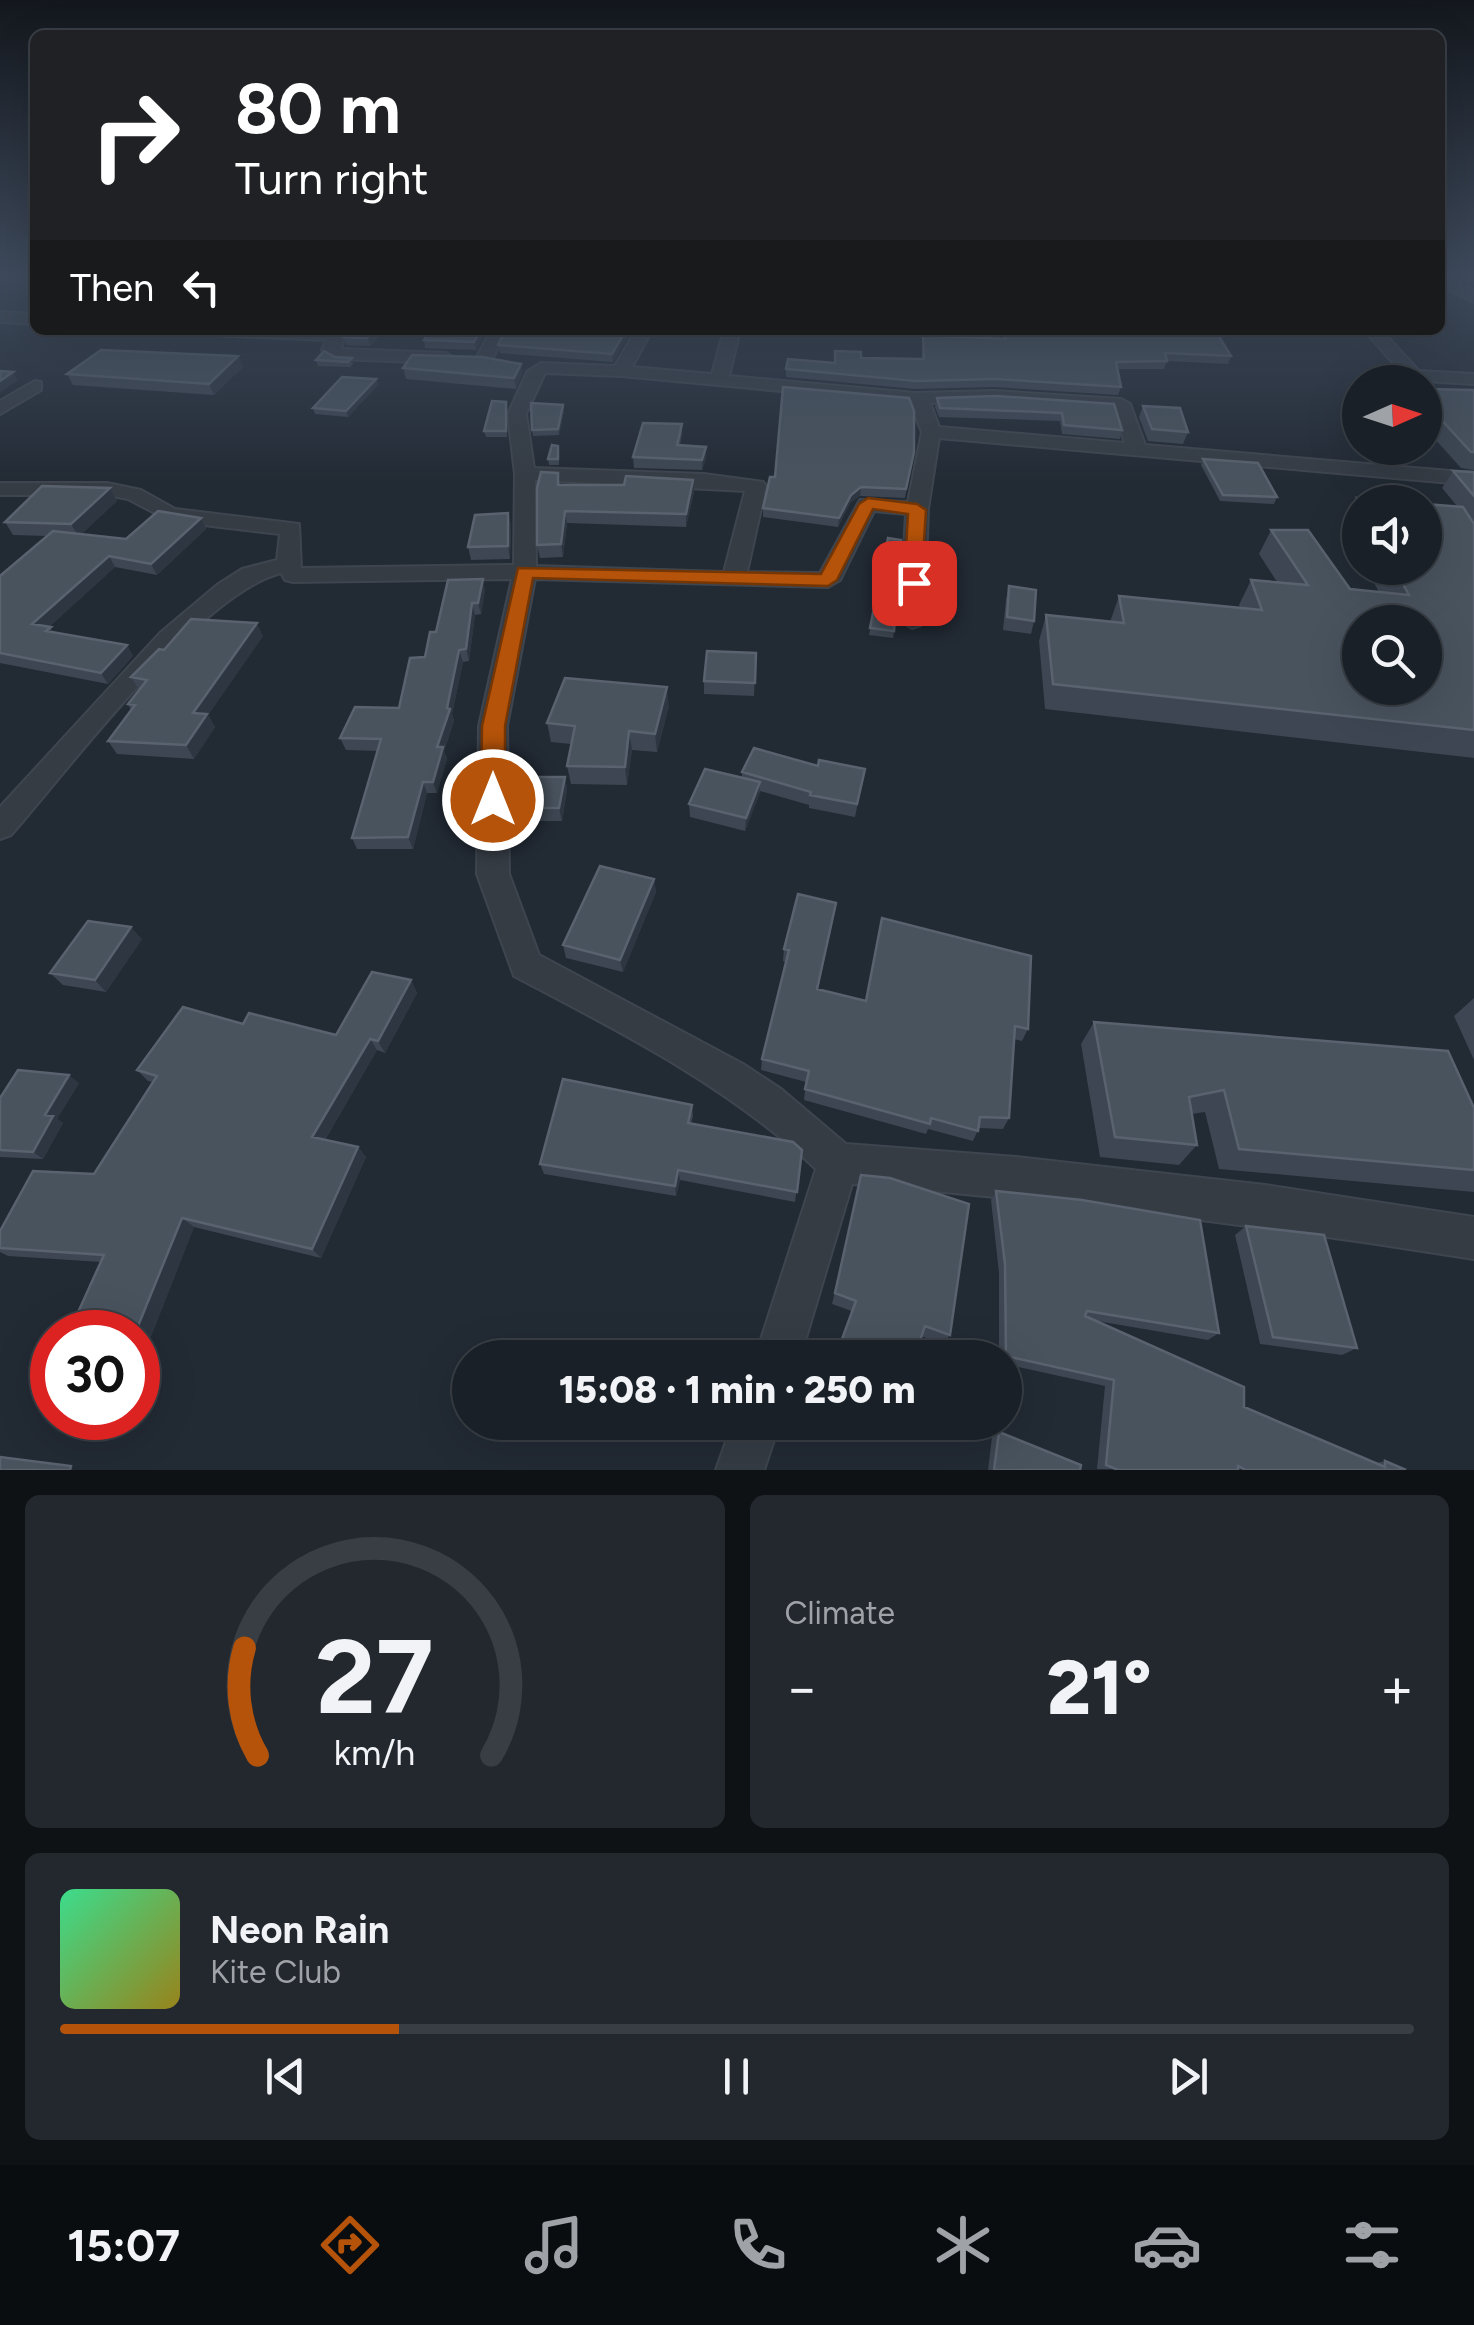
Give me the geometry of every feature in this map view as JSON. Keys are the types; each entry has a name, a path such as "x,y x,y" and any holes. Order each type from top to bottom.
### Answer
{"street":[{"path":"331,347 337,354 416,350 503,362"},
{"path":"484,359 490,347"},
{"path":"620,370 634,347"},
{"path":"720,378 728,347"},
{"path":"1387,347 1414,376 1474,379"},
{"path":"1137,450 1120,404 994,396 915,398 720,378 532,366 536,372 517,414 525,474 524,572 493,726 492,874 526,965 681,1045 798,1122 838,1162 1265,1205 1474,1238"},
{"path":"0,409 35,386"},
{"path":"912,620 917,510 931,432 922,405 915,398"},
{"path":"931,432 1474,479"},
{"path":"525,474 704,480 756,486 734,579"},
{"path":"0,489 107,489 134,494 170,515 291,529 288,564 293,575 524,572 828,580 868,504 917,510"},
{"path":"0,827 169,639 224,590 250,574 288,564"},
{"path":"784,1340 838,1162"},
{"path":"740,1470 751,1440"}],"building":[{"path":"518,347 616,347 612,354"},
{"path":"923,347 1225,347 1231,356 1165,353 1167,361 1116,362 1121,387 996,379 916,381 786,369 788,359 835,363 835,351 861,352 861,358 924,359"},
{"path":"101,350 238,356 209,384 67,374"},
{"path":"324,351 335,357 352,358 348,362 316,360"},
{"path":"412,355 482,357 521,364 514,378 403,368"},
{"path":"0,371 13,372 0,381"},
{"path":"342,377 376,379 346,411 313,408"},
{"path":"783,387 909,398 914,411 914,452 906,489 861,487 851,495 839,518 763,508 770,477 775,477"},
{"path":"1442,389 1474,390 1471,452 1442,420"},
{"path":"996,396 1114,404 1122,430 1064,425 1062,413 940,408 937,398"},
{"path":"492,401 506,402 506,431 484,431"},
{"path":"531,403 563,405 558,429 532,430"},
{"path":"1143,406 1180,408 1188,432 1152,429"},
{"path":"643,423 682,424 677,445 706,447 702,460 633,457"},
{"path":"552,445 558,446 558,459 548,459"},
{"path":"1203,459 1258,463 1277,497 1223,495"},
{"path":"1453,471 1474,472 1474,496"},
{"path":"541,472 558,473 558,485 624,485 626,476 693,480 686,514 565,511 561,544 537,545 537,488"},
{"path":"42,486 110,488 71,524 5,522"},
{"path":"1442,505 1463,507 1474,524 1474,730 1053,684 1046,615 1124,623 1119,596 1262,610 1251,580 1308,585 1271,530 1308,530 1342,578 1342,585 1350,589 1409,595 1403,585 1442,585"},
{"path":"158,511 201,518 151,564 109,556 32,624 51,627 46,631 127,645 101,673 0,653 0,576 53,531 126,539"},
{"path":"508,513 508,546 468,547 475,515"},
{"path":"888,538 901,540 894,631 870,628"},
{"path":"483,579 478,603 472,603 466,649 459,650 447,708 450,709 437,747 443,747 433,782 423,782 408,837 352,838 381,739 340,738 355,707 399,708 410,658 425,657 430,632 436,632 448,580"},
{"path":"1009,586 1036,590 1034,621 1007,617"},
{"path":"191,619 257,623 193,713 207,714 186,745 108,741 135,705 128,704 147,680 131,677 159,649 164,650"},
{"path":"707,651 756,653 755,683 704,681"},
{"path":"565,678 667,687 655,734 629,731 625,767 567,766 575,726 547,723"},
{"path":"754,748 818,766 819,760 865,769 857,804 810,795 811,792 742,772"},
{"path":"705,769 760,782 746,818 689,804"},
{"path":"508,777 565,777 559,808 508,808"},
{"path":"600,866 654,879 620,960 563,945"},
{"path":"798,894 836,903 817,989 866,1001 882,918 1031,956 1028,1029 1015,1026 1009,1118 980,1117 978,1131 931,1118 930,1124 805,1089 809,1071 762,1059 789,950 784,949"},
{"path":"88,921 131,927 95,980 50,973"},
{"path":"372,972 411,980 378,1041 370,1039 312,1137 358,1147 312,1249 182,1218 145,1310 79,1310 104,1255 0,1248 0,1231 33,1171 94,1174 157,1076 137,1070 183,1007 243,1024 249,1013 336,1035"},
{"path":"1094,1022 1448,1051 1474,1108 1474,1170 1239,1149 1224,1090 1189,1097 1197,1145 1115,1137"},
{"path":"18,1070 69,1075 45,1115 53,1116 33,1152 0,1150 0,1098"},
{"path":"563,1079 692,1105 688,1123 793,1142 802,1150 797,1192 678,1170 675,1186 540,1164"},
{"path":"861,1175 890,1178 969,1204 950,1335 925,1326 920,1340 842,1340 856,1301 835,1293"},
{"path":"996,1191 1082,1200 1200,1220 1219,1333 1087,1311 1085,1316 1244,1387 1244,1407 1385,1467 1385,1461 1406,1470 1246,1470 1238,1466 1238,1470 1118,1470 1106,1465 1114,1380 1022,1360 1022,1340 1006,1340 1005,1264"},
{"path":"1246,1226 1324,1235 1357,1348 1273,1337"},
{"path":"998,1440 1019,1440 1081,1465 1080,1470 994,1470"},
{"path":"0,1457 71,1466 70,1470 0,1470"}],"route":[{"path":"493,800 493,726 524,572 828,580 868,504 917,510 914,583"}]}
